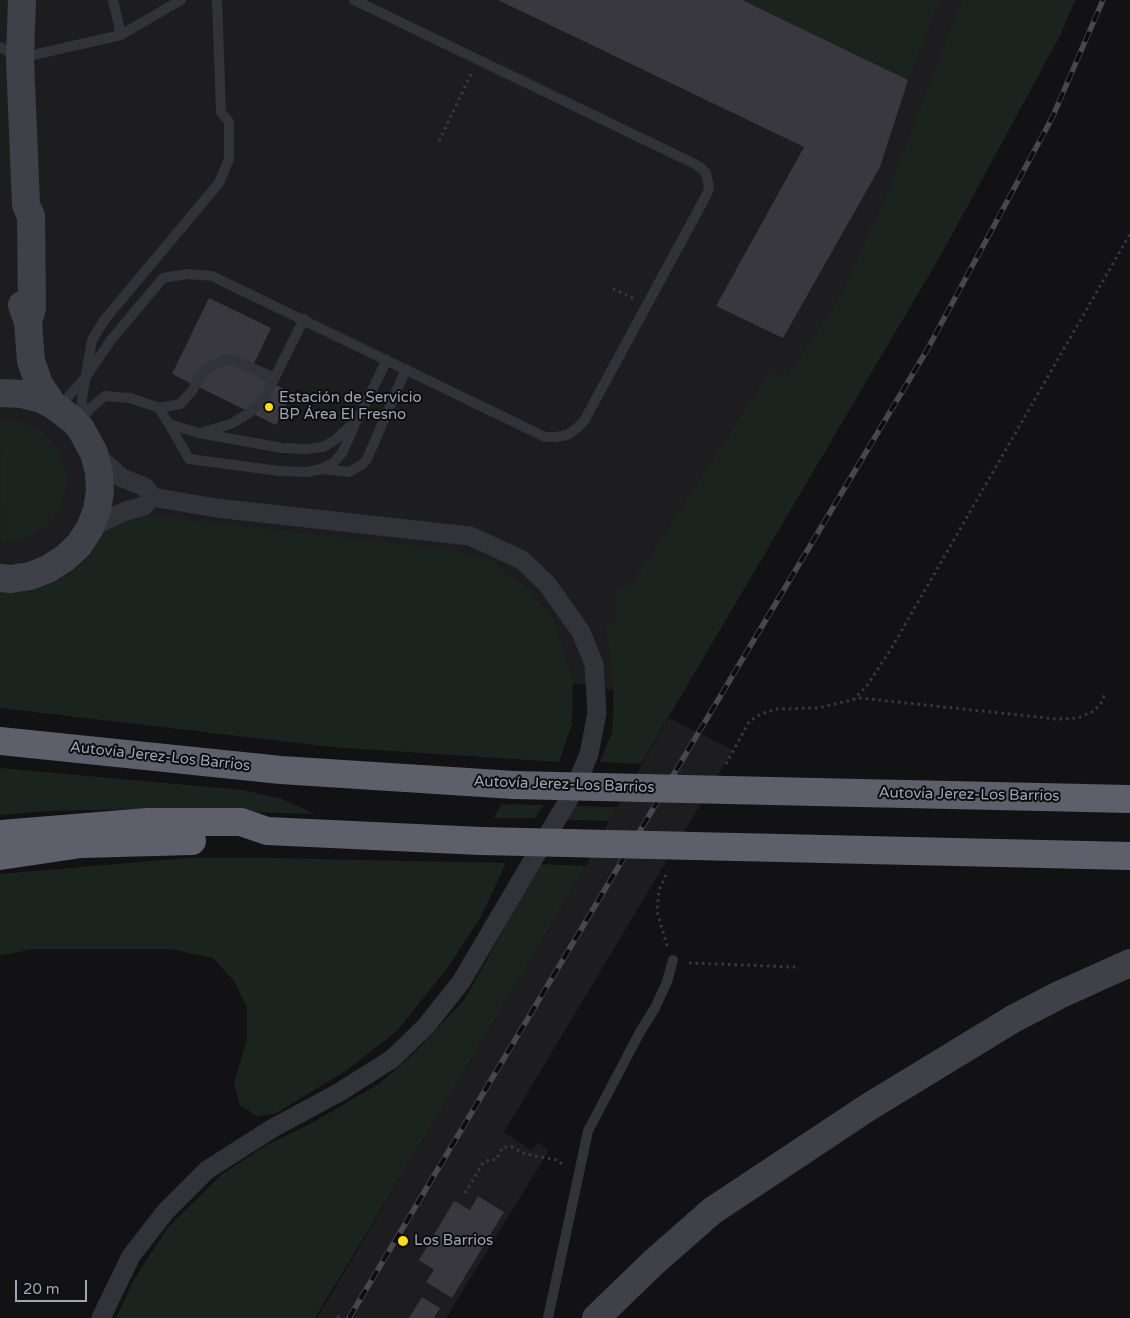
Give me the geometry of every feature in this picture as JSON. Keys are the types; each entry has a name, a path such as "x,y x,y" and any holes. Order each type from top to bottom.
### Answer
{"highway":[{"name":"Autovía Jerez-Los Barrios","path":"0,741 281,770 514,785 1130,799"},
{"path":"0,834 148,822 241,822 267,831 481,841 1130,856"},
{"path":"0,856 81,844 242,840 267,831"}],"street":[{"path":"22,0 10,52 26,205 31,216 32,308 28,322 31,361 39,384 122,478 145,487 152,497 216,508 470,536 522,560 547,584 581,632 594,664 597,713 589,754 573,792 461,982 426,1026 392,1060 338,1093 273,1128 207,1170 166,1211 131,1256 101,1318"},
{"path":"0,393 22,394 41,399 74,423 99,472 100,491 97,510 90,528 79,545 65,558 48,569 30,576 11,579 0,578"},
{"path":"90,528 123,512 144,506 152,497"},
{"path":"596,1318 654,1262 701,1220 728,1200 867,1108 1013,1019 1059,995 1130,963"}],"lane":[{"path":"113,0 121,35"},
{"path":"10,52 121,35 182,0"},
{"path":"74,423 82,398 92,340 105,319 219,183 229,159 229,122 221,112 217,0"},
{"path":"74,423 85,378 111,340 163,278 188,274 212,276 545,437 556,438 567,435 576,430 584,421 707,194 709,187 706,173 701,168 354,0"},
{"path":"199,433 231,424 250,413 265,398 304,319"},
{"path":"74,423 105,396 130,398 159,408 180,404 192,392 199,378 210,367 224,360 232,359 275,378"},
{"path":"159,408 189,459 279,471 308,472 321,469 333,463 342,453 387,360"},
{"path":"321,469 349,472 363,464 367,459 406,369"},
{"path":"169,424 199,433 282,448 307,450 322,447 335,440 357,420"},
{"path":"548,1318 588,1131 597,1110 655,1008 667,982 672,960"}],"path":[{"path":"439,141 478,60"},
{"path":"853,700 866,687 891,649 1130,234"},
{"path":"465,1193 483,1163 489,1160 496,1160 503,1147 512,1147 525,1154 557,1160 579,1177"}],"shaded area":[{"path":"0,0 1011,0 637,695 573,683 0,642"},
{"path":"742,0 940,0 908,80"},
{"path":"962,0 1075,0 1060,36 942,253 641,764 600,762 612,732 614,690 610,650 605,629 616,621 616,591 633,583 769,373 787,378 841,296 888,192"},
{"path":"0,421 21,423 40,430 54,444 63,462 67,481 63,501 54,518 39,532 21,540 1,542"},
{"path":"149,515 450,550 489,559 525,587 551,616 564,650 573,683 572,724 559,762 331,747 0,708 0,592 29,589 55,583 76,569 91,554 105,532 126,517"},
{"path":"669,718 733,750 504,1132 532,1151 538,1142 548,1151 545,1157 446,1318 317,1318 586,866 609,821"},
{"path":"0,768 243,790 282,799 315,814 146,809 48,811 0,815"},
{"path":"501,804 544,805 535,818 494,818"},
{"path":"574,806 617,807 609,821 565,820"},
{"path":"186,858 506,863 482,915 449,966 397,1031 347,1070 275,1114 257,1116 240,1105 234,1083 247,1039 247,1008 234,981 213,958 170,949 32,949 0,956 0,874"},
{"path":"540,864 586,866 315,1318 116,1318 133,1281 168,1227 221,1175 263,1147 310,1124 380,1083 412,1055 464,1000"}],"building":[{"path":"498,0 742,0 908,80 880,167 783,338 716,306 804,147"},
{"path":"209,298 271,328 250,372 292,393 276,425 172,374"},
{"path":"478,1196 504,1212 452,1298 426,1282 434,1270 419,1260 454,1201 470,1210"},
{"path":"422,1297 440,1308 434,1318 409,1318"}],"railway":[{"path":"349,1318 927,350 1052,118 1103,0"}],"place":[{"name":"Estación de Servicio BP Área El Fresno","path":"269,407"},
{"name":"Los Barrios","path":"403,1241"}]}
